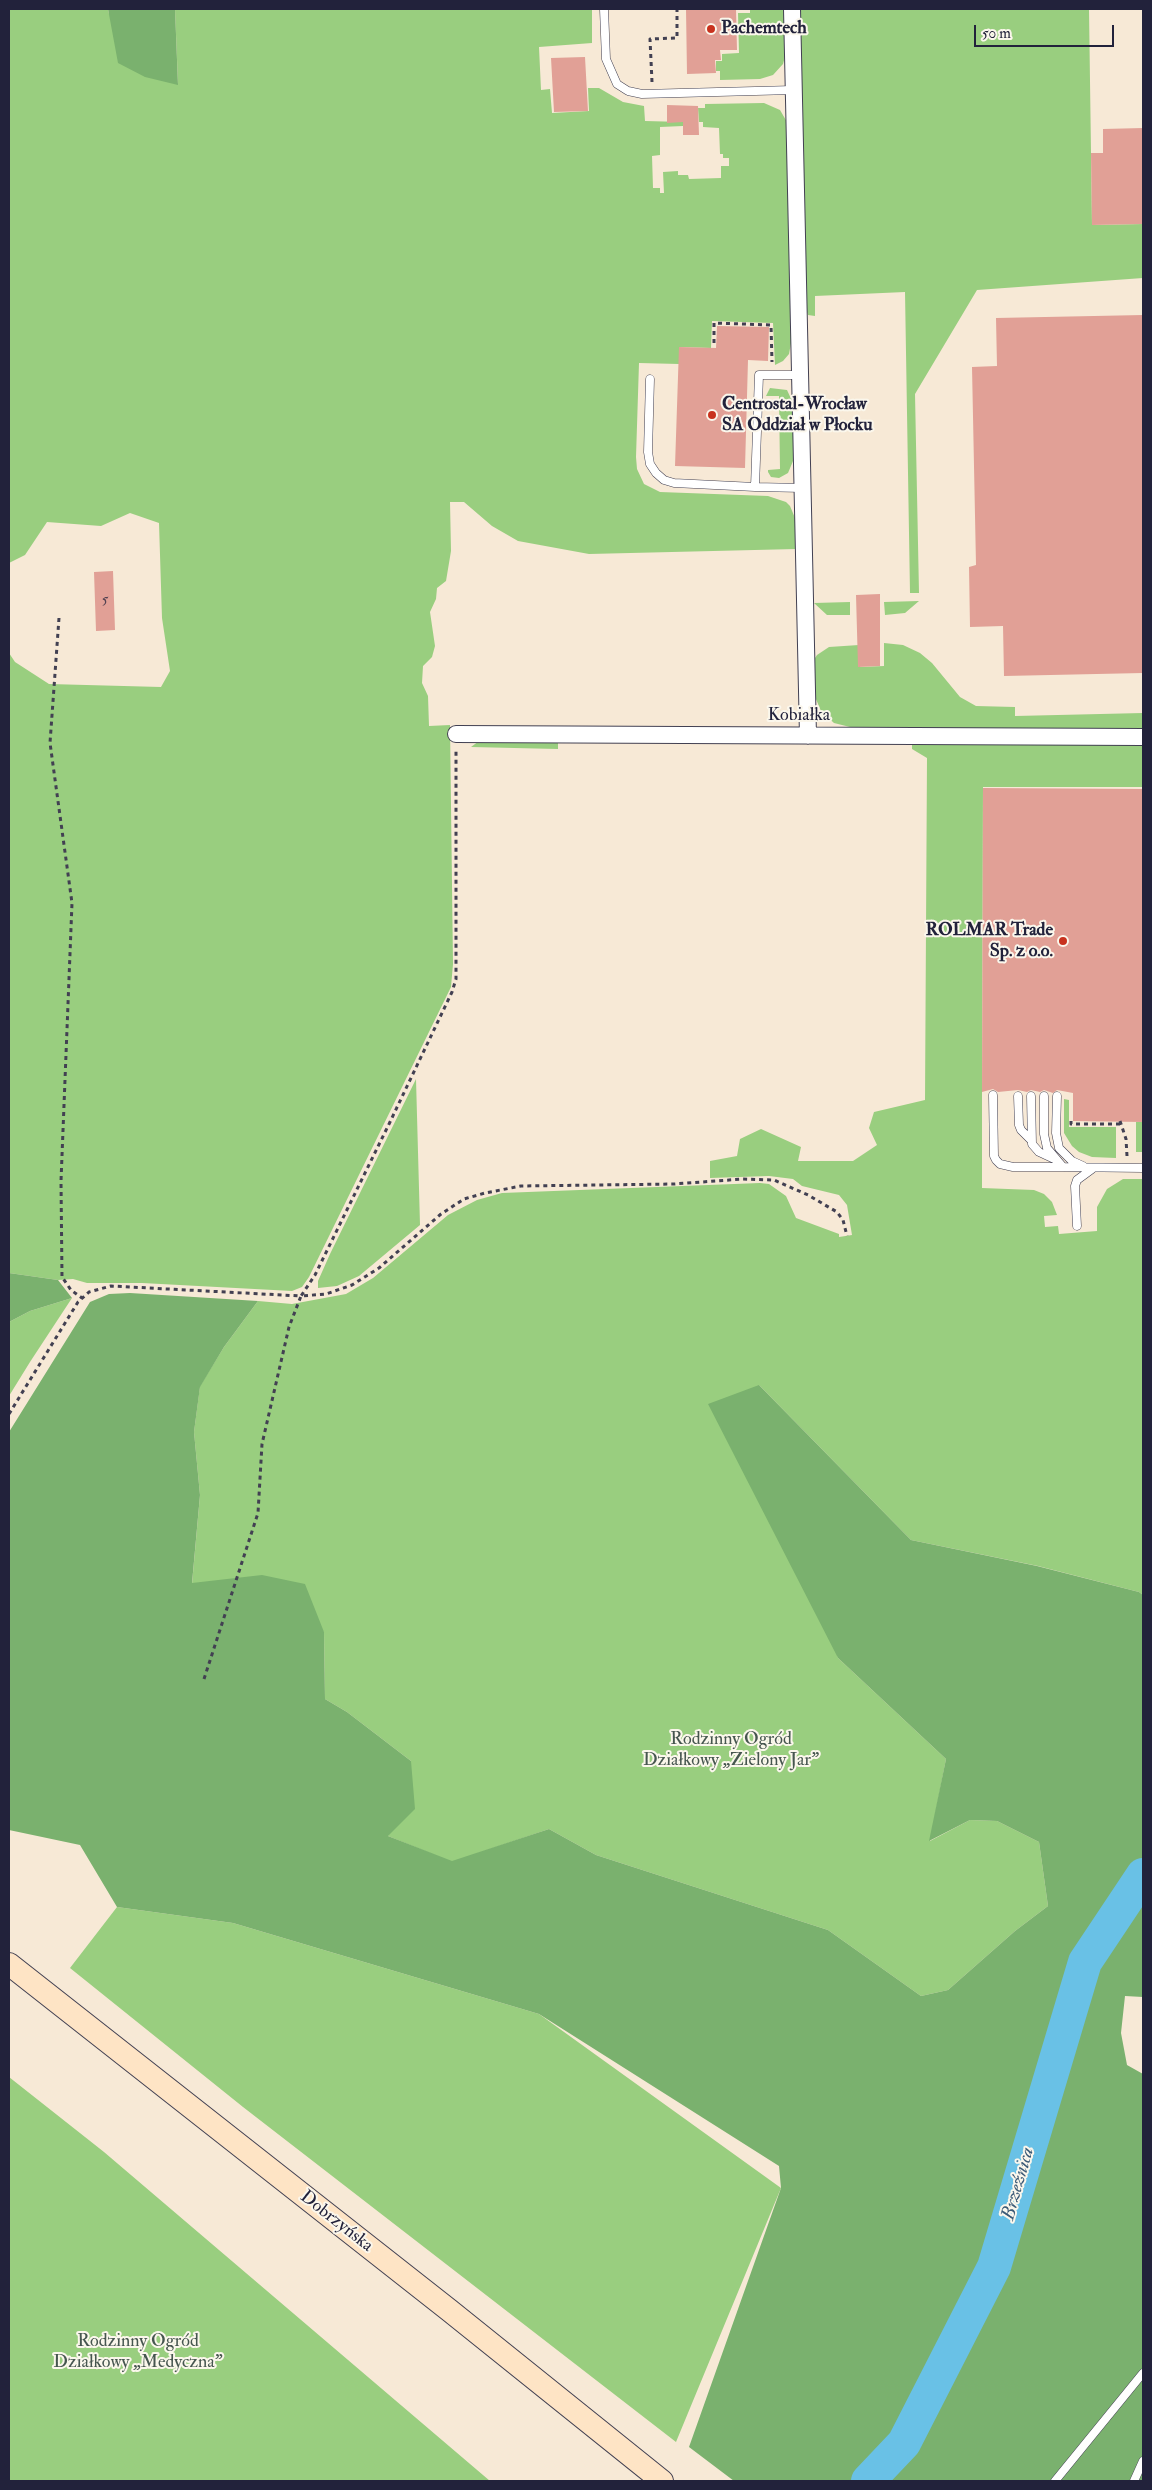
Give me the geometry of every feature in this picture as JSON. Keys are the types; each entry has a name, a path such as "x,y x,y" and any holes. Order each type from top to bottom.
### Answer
{"main road":[{"name":"Dobrzyńska","path":"9,1964 449,2310 662,2481"}],"street":[{"path":"792,9 808,736"},
{"name":"Kobiałka","path":"456,734 1143,737"}],"lane":[{"path":"604,9 605,46 610,72 617,84 628,91 652,94 793,90"},
{"path":"755,487 759,375 800,375"},
{"path":"650,379 648,452 650,464 664,480 674,483 803,488"},
{"path":"993,1095 994,1156 1000,1164 1013,1167 1143,1168"},
{"path":"1018,1096 1019,1125 1021,1130 1039,1152 1056,1160"},
{"path":"1031,1096 1031,1140"},
{"path":"1044,1096 1044,1139 1047,1148 1063,1167"},
{"path":"1057,1096 1056,1133 1059,1148 1072,1161 1092,1169"},
{"path":"1077,1226 1075,1186 1077,1180 1092,1169"},
{"path":"1055,2481 1143,2372"},
{"path":"1134,2481 1143,2461"}],"path":[{"path":"652,94 650,39 677,38 677,9"},
{"path":"714,343 714,323 771,325 771,375"},
{"path":"59,618 50,743 72,903 62,1172 62,1277 71,1290 82,1298"},
{"path":"204,1679 258,1513 262,1444 289,1327 301,1296 316,1275 452,992 456,979 456,734"},
{"path":"1071,1115 1071,1124 1120,1123 1126,1143"},
{"path":"9,1414 82,1298 89,1292 110,1286 301,1296 326,1294 352,1285 379,1268 442,1214 464,1199 485,1192 521,1186 674,1184 743,1179 774,1180 808,1195 837,1212 843,1220 847,1236"}],"green space":[{"path":"9,9 108,9 109,14 178,84 175,9 592,9 592,43 539,47 541,90 550,89 552,113 589,111 588,88 599,88 623,102 644,106 645,121 683,122 683,126 660,127 660,155 652,156 653,188 660,188 660,193 664,193 663,172 678,171 678,175 688,175 689,179 721,178 721,166 729,166 729,158 723,158 723,154 720,154 719,128 703,127 703,122 699,122 698,108 705,108 705,104 764,103 780,110 787,122 791,343 789,354 783,361 775,365 773,323 712,321 711,348 680,347 679,364 639,363 636,457 637,469 644,484 660,492 768,496 786,502 790,506 795,518 796,549 589,554 518,541 492,526 464,502 450,502 451,551 446,581 437,588 436,599 430,612 435,646 432,657 423,666 422,683 428,696 429,726 450,725 453,964 451,987 309,1277 302,1287 292,1291 142,1283 87,1283 73,1279 58,1280 9,1273 9,653 15,662 49,684 161,687 170,671 162,618 159,523 130,513 101,526 47,522 25,555 9,563"},
{"path":"108,9 175,9 178,85 145,77 118,63"},
{"path":"750,9 785,9 786,53 783,64 773,75 760,79 720,80 720,71 716,71 716,61 722,61 722,54 739,53 738,13 750,13"},
{"path":"799,9 1089,9 1092,225 1143,224 1143,278 977,290 915,394 919,593 910,593 905,292 815,296 815,316 808,315 806,309"},
{"path":"770,388 787,390 793,403 793,461 788,473 779,478 771,477 768,472 768,470 780,469 779,396 766,396"},
{"path":"919,601 905,613 885,615 884,602"},
{"path":"850,602 850,615 827,615 814,603"},
{"path":"884,643 903,645 920,653 932,663 960,697 976,706 1015,707 1015,716 1143,713 1143,729 854,728 834,723 821,711 813,692 813,661 817,655 829,647 859,645 860,667 884,666"},
{"path":"479,741 558,742 558,749 471,747"},
{"name":"Rodzinny Ogród Działkowy „Zielony Jar”","path":"912,745 1143,745 1143,787 983,787 982,1188 1034,1190 1044,1194 1052,1202 1057,1215 1044,1216 1045,1227 1058,1226 1059,1234 1097,1231 1097,1207 1107,1189 1123,1179 1143,1179 1143,1595 1139,1592 1038,1566 911,1540 759,1385 838,1658 946,1759 930,1841 970,1820 997,1821 1039,1842 1048,1906 1015,1931 948,1990 921,1996 828,1930 596,1855 549,1829 452,1862 388,1836 411,1761 347,1712 325,1699 324,1632 192,1584 200,1495 194,1432 200,1386 224,1347 258,1301 292,1304 346,1294 373,1278 448,1215 477,1200 502,1193 769,1184 786,1196 796,1218 839,1234 839,1237 852,1235 847,1205 839,1195 802,1186 793,1179 769,1176 710,1178 710,1161 737,1156 740,1139 761,1129 801,1147 798,1161 853,1161 877,1145 869,1128 874,1112 925,1100 927,758 912,749"},
{"path":"416,1079 420,1225 359,1276 337,1286 318,1288 318,1281 330,1254"},
{"path":"1064,1099 1069,1100 1069,1127 1116,1127 1116,1158 1092,1157 1079,1152 1072,1146 1064,1133"},
{"path":"1136,1122 1143,1122 1143,1152 1136,1152"},
{"path":"9,1273 58,1280 72,1298 30,1311 9,1322"},
{"path":"130,1293 258,1301 224,1347 200,1387 194,1432 200,1495 192,1583 262,1575 305,1584 324,1632 325,1699 347,1712 411,1761 415,1809 388,1836 452,1861 549,1829 596,1855 828,1930 921,1996 948,1990 1015,1931 1048,1906 1039,1842 997,1821 970,1820 929,1841 946,1759 838,1658 708,1404 759,1385 911,1540 1037,1566 1139,1592 1143,1595 1143,1997 1125,1996 1121,2033 1127,2065 1143,2074 1143,2481 734,2481 689,2447 781,2188 779,2166 539,2014 233,1923 117,1907 80,1845 9,1830 9,1432 90,1302 109,1294"},
{"path":"72,1298 9,1396 9,1322 30,1311"},
{"path":"117,1907 233,1923 539,2014 781,2188 676,2442 243,2107 70,1968"},
{"name":"Rodzinny Ogród Działkowy „Medyczna”","path":"9,2077 104,2152 490,2481 9,2481"}],"building":[{"name":"Pachemtech","path":"686,9 736,9 737,50 720,50 721,60 715,60 716,73 687,74"},
{"path":"585,57 588,111 554,112 551,58"},
{"path":"667,105 698,106 699,135 683,135 683,122 667,123"},
{"path":"1143,128 1143,224 1092,225 1091,153 1103,153 1103,129"},
{"path":"1143,315 1143,673 1004,676 1003,626 970,627 969,567 976,565 972,367 997,366 996,318"},
{"name":"Centrostal-Wrocław SA Oddział w Płocku","path":"717,326 769,327 768,361 748,360 745,468 675,466 679,347 716,348"},
{"path":"113,571 115,630 96,631 94,572"},
{"path":"880,594 880,666 858,667 856,595"},
{"name":"ROLMAR Trade Sp. z o.o.","path":"983,788 1143,789 1143,1122 1073,1121 1073,1093 1057,1090 1053,1093 1044,1090 1040,1092 1018,1090 998,1092 993,1089 982,1092"}],"waterway":[{"name":"Brzeźnica","path":"868,2481 904,2443 994,2267 1085,1962 1143,1875"}],"place":[{"name":"Pachemtech","path":"711,29"},
{"name":"Centrostal-Wrocław SA Oddział w Płocku","path":"712,415"},
{"name":"ROLMAR Trade Sp. z o.o.","path":"1063,941"}]}
